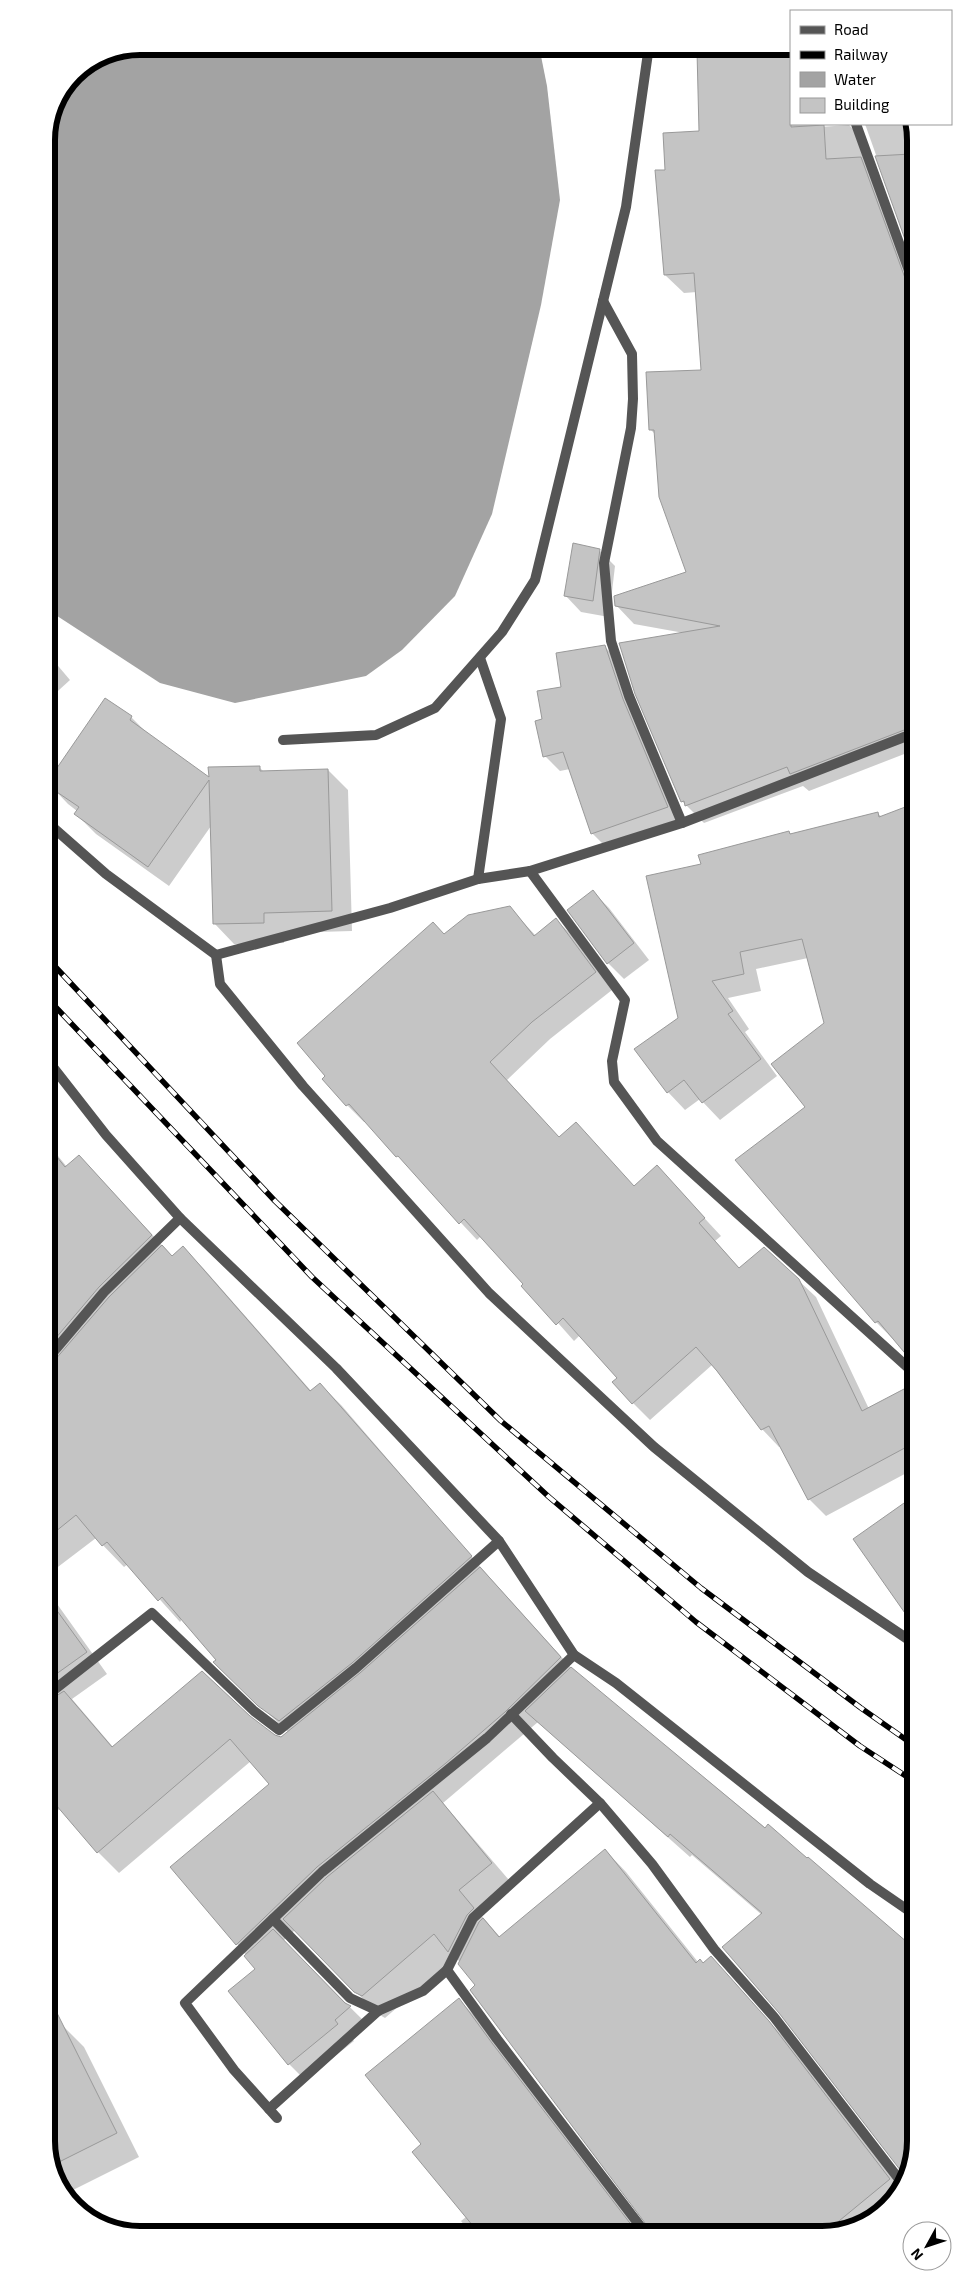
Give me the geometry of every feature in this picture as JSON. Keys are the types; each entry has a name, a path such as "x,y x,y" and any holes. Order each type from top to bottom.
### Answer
{"street":[{"path":"283,740 376,735 435,708 502,632 535,580 626,207 648,55"},
{"path":"856,125 907,265"},
{"path":"604,301 632,354 633,399 631,428 604,563 611,641 629,696 682,823"},
{"path":"478,880 501,719 480,658"},
{"path":"216,955 390,908 478,880 530,871 682,823 907,736"},
{"path":"55,829 106,874 216,955 220,984 303,1086 489,1293 654,1447 808,1572 907,1639"},
{"path":"530,871 625,1000 612,1061 614,1082 657,1141 907,1367"},
{"path":"55,1070 106,1135 180,1218 336,1368 499,1541 574,1655 616,1683 870,1884 907,1909"},
{"path":"55,1350 104,1292 180,1218"},
{"path":"55,1688 152,1613 254,1711 280,1730 356,1668 499,1541"},
{"path":"277,2118 234,2070 184,2003 322,1872 487,1738 574,1655"},
{"path":"512,1714 553,1758 600,1803 652,1864 714,1949 774,2017 898,2178"},
{"path":"269,2109 378,2012 424,1991 447,1970 473,1918 600,1803"},
{"path":"273,1919 329,1979 350,1998 378,2012"},
{"path":"447,1970 497,2039 640,2226"}],"water":[{"path":"140,55 541,55 547,86 560,200 541,305 492,514 455,596 402,650 366,676 235,703 160,683 55,615 55,135 58,118 73,88 84,76 108,61"}],"building":[{"path":"697,55 790,55 791,127 824,125 826,159 861,157 907,280 907,729 790,774 787,767 685,806 684,801 681,802 635,694 619,643 720,626 615,606 614,596 686,572 659,497 654,430 649,430 646,372 701,370 694,273 664,275 655,170 665,170 663,133 699,131"},
{"path":"907,154 907,245 875,156"},
{"path":"573,543 600,549 593,601 564,596"},
{"path":"605,645 623,699 668,807 591,834 563,752 543,757 535,721 542,719 537,691 561,687 556,653"},
{"path":"105,698 132,716 130,720 209,777 208,767 260,766 260,771 328,769 332,911 264,913 264,923 213,924 209,780 148,867 74,814 79,807 55,791 55,771"},
{"path":"907,806 907,1356 878,1321 875,1323 735,1160 805,1107 771,1064 824,1023 802,939 740,952 744,974 712,981 733,1011 728,1014 761,1059 702,1103 684,1080 667,1093 634,1049 678,1018 646,876 701,864 698,855 789,831 790,834 878,812 879,817"},
{"path":"593,890 634,943 607,964 567,910"},
{"path":"510,906 534,936 556,918 596,972 532,1022 490,1062 559,1137 576,1122 634,1186 657,1165 705,1218 699,1223 739,1268 764,1247 799,1279 862,1411 904,1389 907,1394 907,1447 808,1500 769,1426 761,1430 717,1371 696,1347 632,1404 612,1382 617,1378 563,1318 556,1325 521,1286 523,1284 464,1219 459,1224 349,1104 346,1106 322,1079 325,1076 297,1043 433,922 444,934 468,915"},
{"path":"55,1154 65,1167 79,1155 152,1235 99,1287 55,1339"},
{"path":"162,1245 172,1256 183,1246 310,1391 320,1383 472,1556 352,1663 279,1721 258,1706 213,1662 216,1660 162,1597 158,1601 107,1542 102,1546 76,1515 55,1532 55,1360 109,1297"},
{"path":"907,1501 907,1616 853,1539"},
{"path":"480,1567 561,1657 505,1712 446,1763 317,1867 236,1945 170,1867 269,1784 230,1739 97,1853 55,1804 55,1697 64,1691 112,1747 202,1671 250,1716 275,1735 281,1737 360,1673"},
{"path":"55,1608 87,1652 55,1675"},
{"path":"571,1667 765,1828 768,1824 907,1942 907,2141 901,2171 779,2013 722,1947 762,1913 670,1834 668,1837 525,1711"},
{"path":"433,1791 492,1863 459,1890 474,1908 467,1915 448,1952 434,1934 362,1996 354,1992 283,1919 327,1877"},
{"path":"605,1849 696,1963 700,1959 703,1963 711,1956 769,2021 890,2179 835,2224 647,2226 470,1990 475,1985 458,1964 479,1922 483,1918 499,1937"},
{"path":"273,1929 345,2003 351,2006 335,2020 338,2024 288,2065 228,1991 255,1969 244,1956"},
{"path":"459,1998 632,2226 473,2226 412,2152 421,2144 365,2075"},
{"path":"55,2009 117,2133 58,2162 55,2141"}],"railway":[{"path":"55,966 275,1201 501,1421 701,1588 907,1740"},
{"path":"55,1006 312,1277 549,1497 696,1622 860,1746 907,1777"}]}
